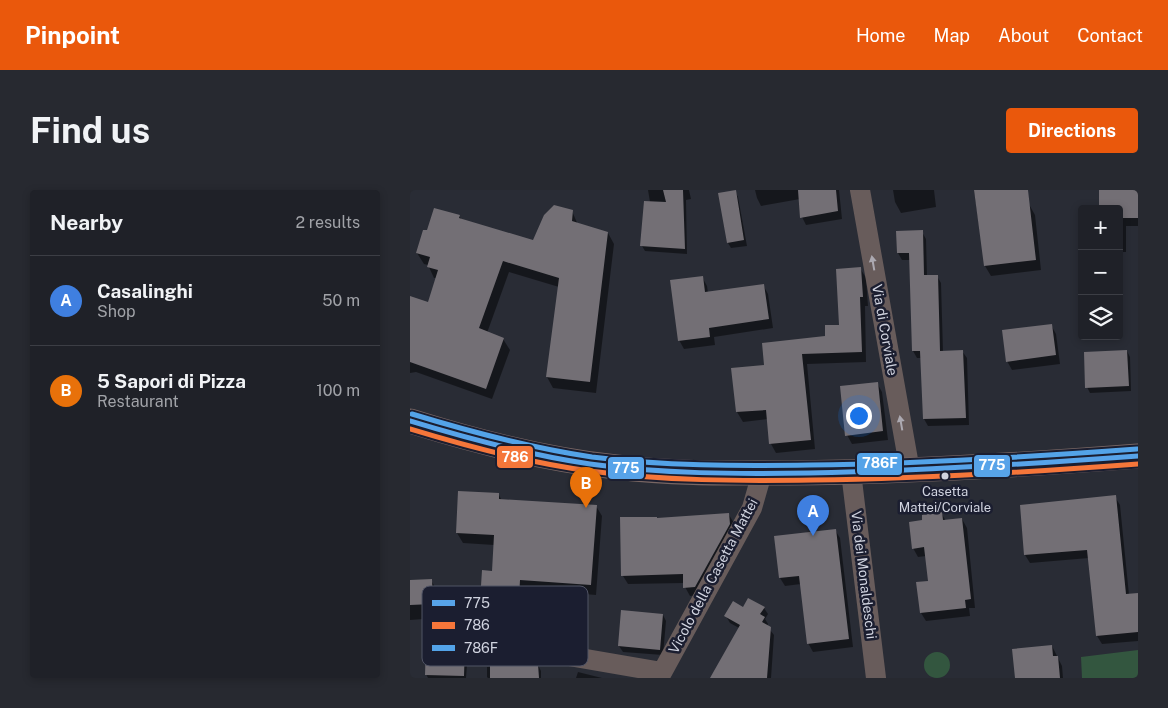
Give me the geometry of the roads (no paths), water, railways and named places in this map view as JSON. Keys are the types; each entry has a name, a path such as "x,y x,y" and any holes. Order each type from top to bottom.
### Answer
{"main road":[{"path":"410,421 453,434 531,453 615,467 692,473 851,472 994,467 1138,456"}],"street":[{"name":"Via di Corviale","path":"860,190 910,470"},
{"name":"Via dei Monaldeschi","path":"851,472 876,678"},
{"name":"Vicolo della Casetta Mattei","path":"661,675 752,508 762,473"},
{"path":"588,660 661,675"}],"place":[{"name":"Casetta Mattei/Corviale","path":"945,476"},
{"name":"5 Sapori di Pizza","path":"586,508"},
{"name":"Casalinghi","path":"813,536"}]}
